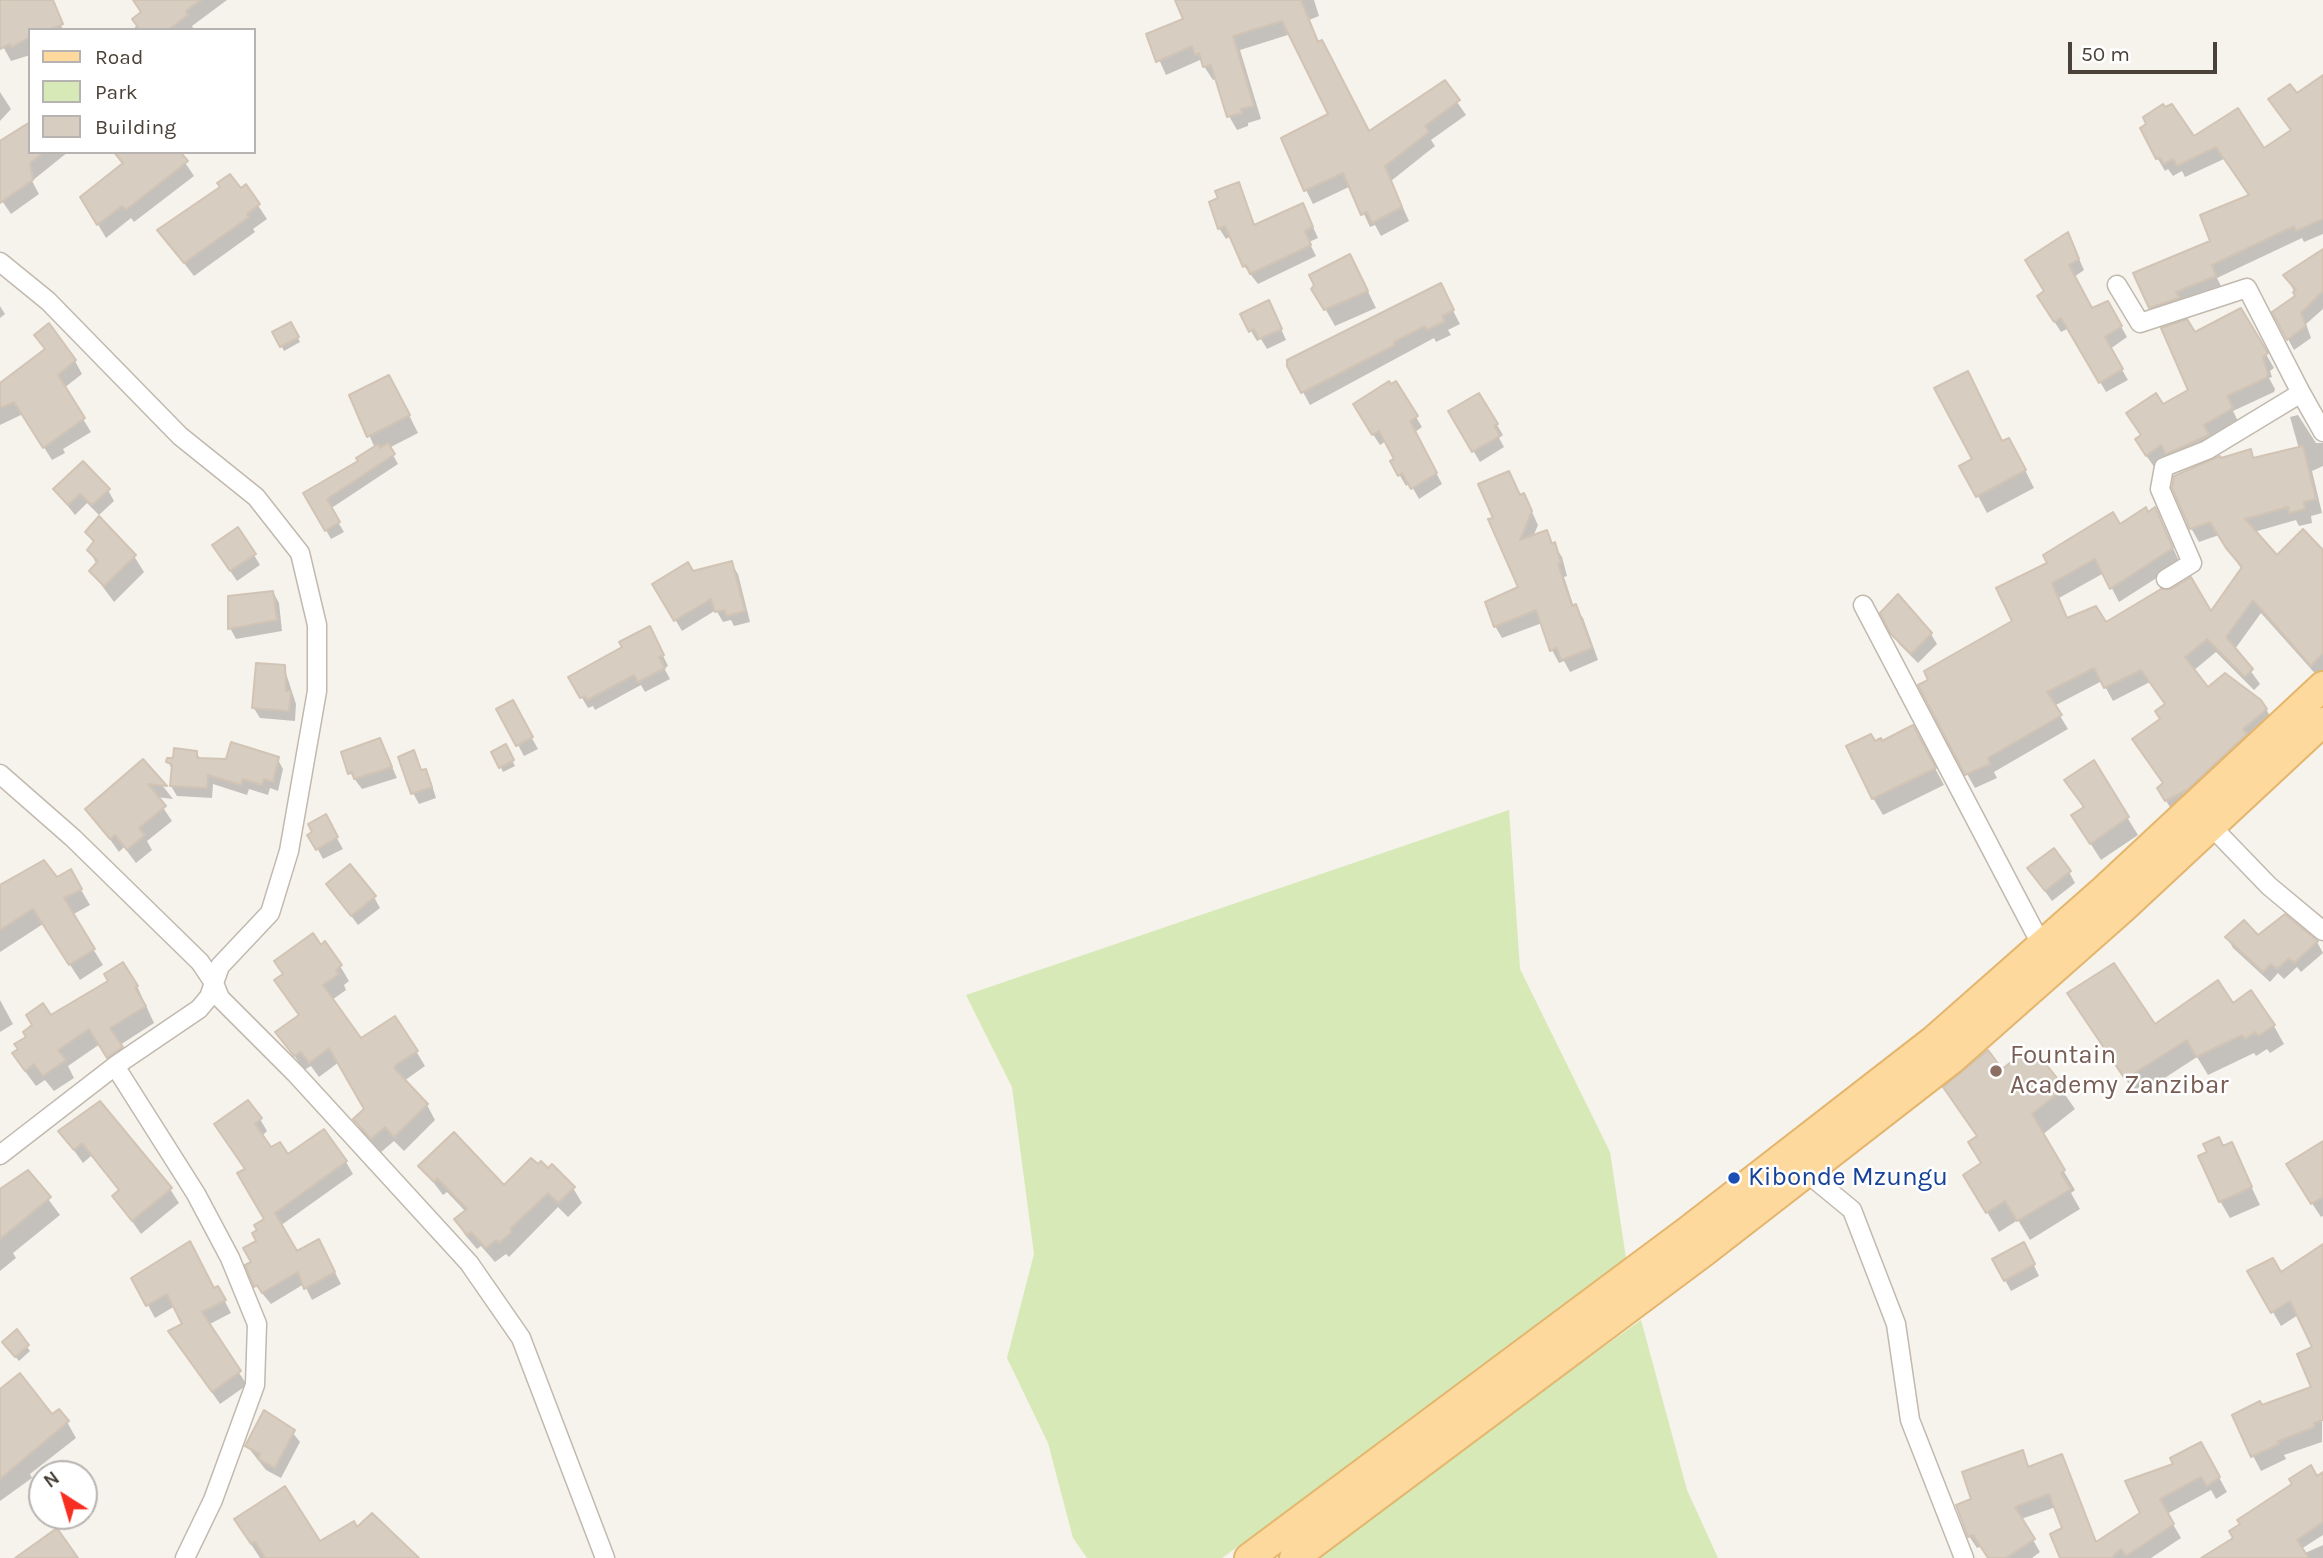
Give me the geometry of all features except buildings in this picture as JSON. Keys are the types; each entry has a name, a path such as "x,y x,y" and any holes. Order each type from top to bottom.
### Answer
{"main road":[{"path":"1294,1558 1654,1272 1934,1040 2323,686"},
{"path":"1250,1558 1654,1272 1807,1173 1951,1060 2212,827 2323,722"}],"street":[{"path":"0,262 48,301 180,436 256,496 300,553 317,625 317,691 289,851 270,913 217,970 209,997 200,1009 115,1066 0,1155"},
{"path":"2117,285 2140,323 2247,288 2323,432"},
{"path":"2166,579 2192,563 2160,489 2164,467 2207,450 2301,393"},
{"path":"1863,605 2041,944"},
{"path":"0,774 73,838 208,972 220,998 295,1073 469,1263 521,1338 605,1558"},
{"path":"2212,827 2269,886 2323,931"},
{"path":"115,1066 196,1194 230,1258 257,1324 255,1385 213,1500 185,1558"},
{"path":"1807,1173 1852,1209 1896,1324 1910,1420 1964,1558"}],"green space":[{"path":"1509,810 1520,969 1610,1152 1627,1265 1222,1558 1087,1558 1073,1538 1048,1443 1007,1358 1034,1254 1012,1087 966,995"},
{"path":"1641,1320 1687,1490 1718,1558 1310,1558"}],"place":[{"name":"Fountain Academy Zanzibar","path":"1996,1071"},
{"name":"Kibonde Mzungu","path":"1734,1178"}]}
